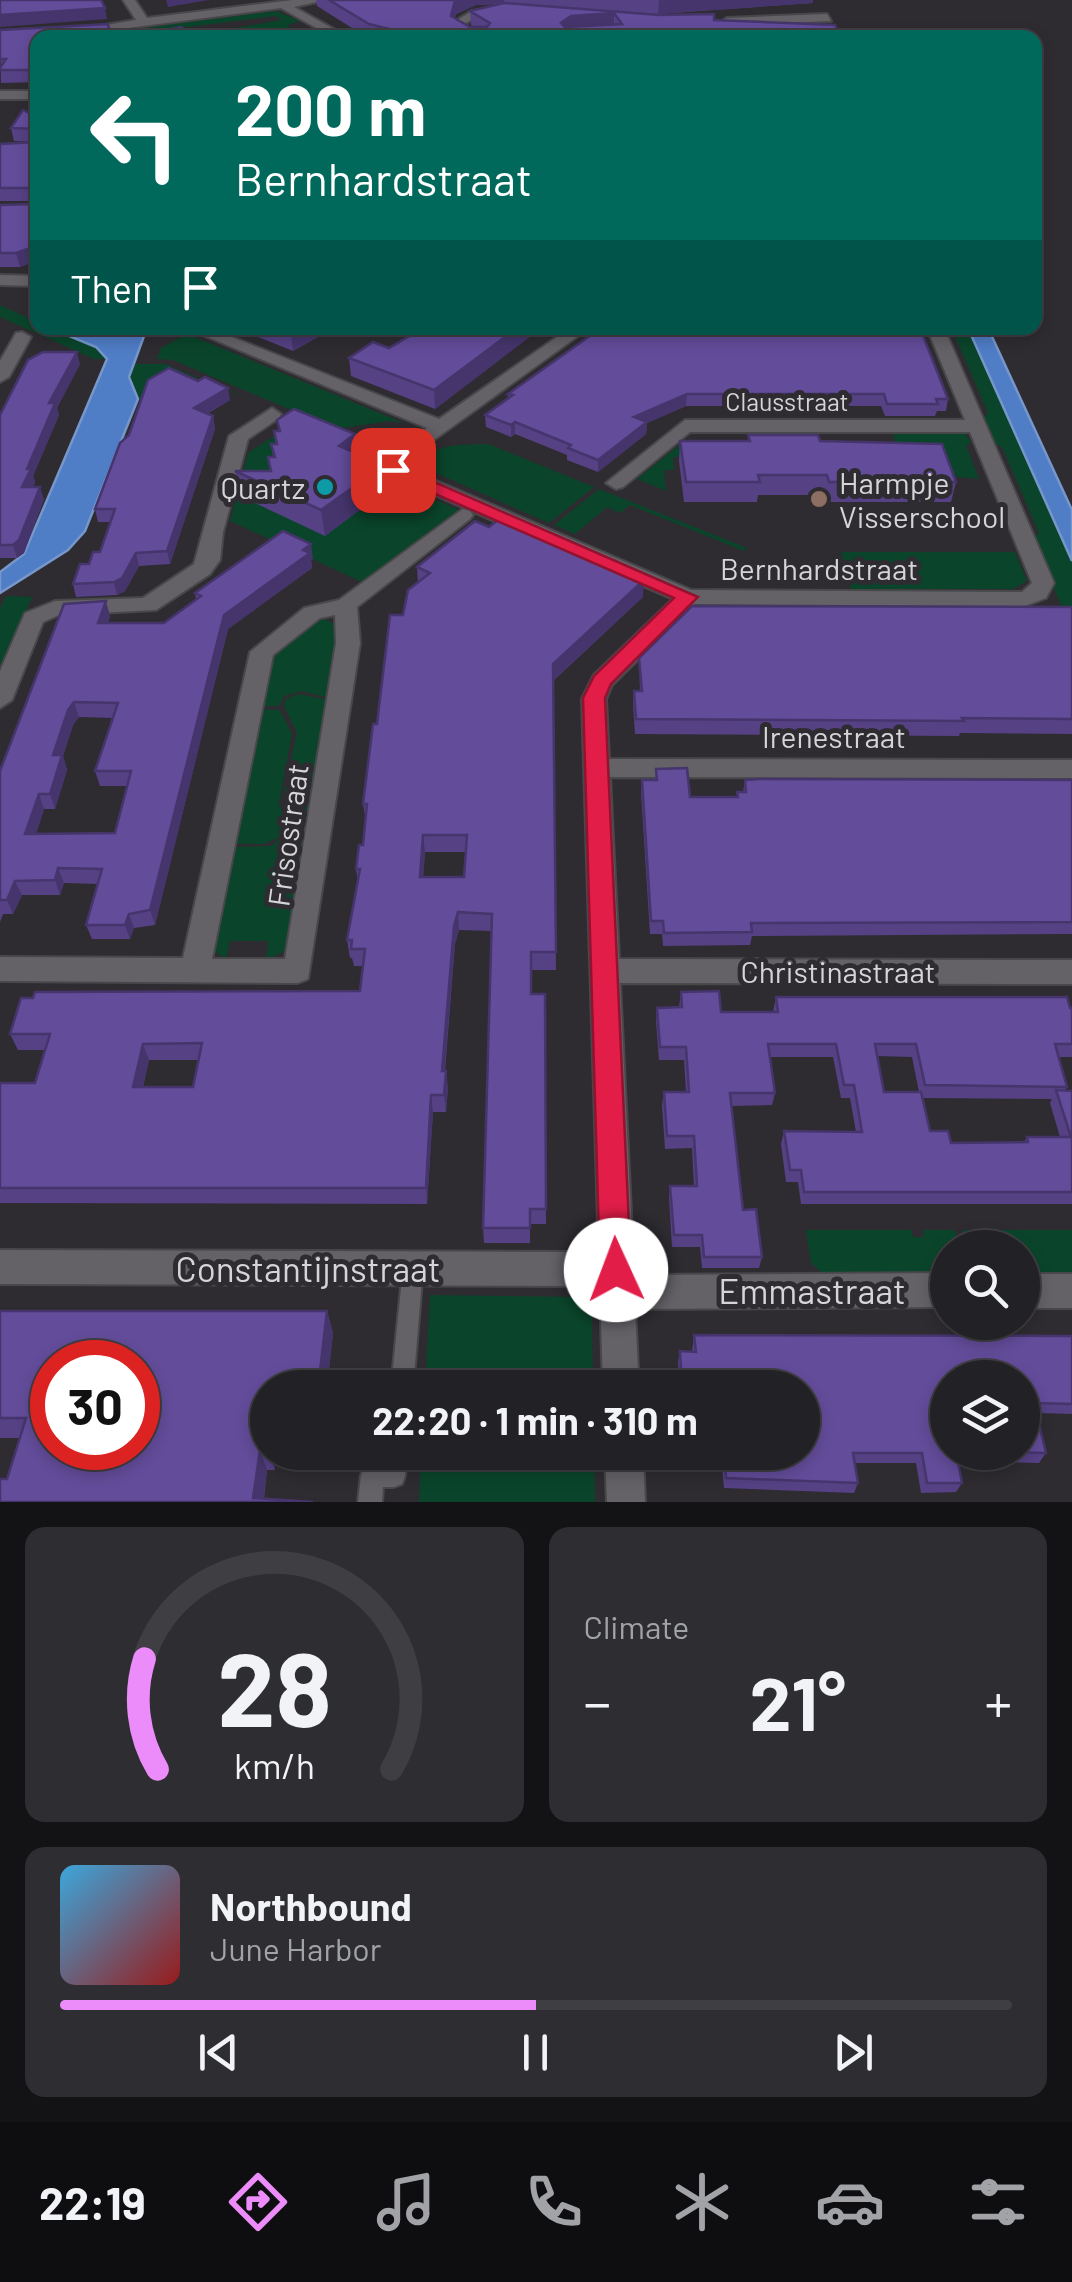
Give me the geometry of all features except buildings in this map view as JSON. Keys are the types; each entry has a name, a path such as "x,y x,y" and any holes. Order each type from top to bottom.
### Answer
{"street":[{"path":"129,0 144,24"},
{"path":"81,30 320,0"},
{"path":"820,3 832,30"},
{"path":"286,6 330,30"},
{"path":"463,30 460,22 481,12 518,11"},
{"path":"746,30 709,27 827,18"},
{"path":"0,94 30,94"},
{"path":"0,280 30,280"},
{"path":"212,335 440,426 571,335"},
{"path":"939,335 978,426"},
{"path":"0,377 22,336"},
{"path":"0,700 33,618 39,614 64,606 148,605 202,569 209,560 212,532 240,436 272,414"},
{"name":"Bernhardstraat","path":"440,426 385,466 688,597 1024,599 1038,593 1043,583 978,426"},
{"name":"Clausstraat","path":"616,482 685,426 978,426"},
{"name":"Frisostraat","path":"195,970 262,652 312,613 346,606 463,515"},
{"path":"620,1370 594,692 688,597"},
{"name":"Frisostraat","path":"0,970 298,970 348,643 346,606"},
{"name":"Irenestraat","path":"596,768 1072,769"},
{"name":"Christinastraat","path":"604,972 1072,972"},
{"name":"Constantijnstraat","path":"0,1267 413,1268 616,1280"},
{"name":"Emmastraat","path":"616,1280 930,1289"},
{"path":"1040,1291 1072,1291"},
{"path":"625,1470 626,1502"}],"lane":[{"path":"404,1370 413,1268"},
{"path":"370,1502 372,1475 394,1476 394,1470"}],"green space":[{"path":"276,11 300,21 287,25 294,30 223,30 282,20 276,16 163,30 126,30"},
{"path":"0,305 30,319 30,330 0,317"},
{"path":"40,335 71,335 107,359 94,359"},
{"path":"189,335 404,423 390,421 336,429 173,360 157,359 161,348"},
{"path":"954,335 971,335 1072,561 1072,610 1063,610 1033,538 1039,533 1002,447 994,443 982,418 988,413"},
{"path":"134,364 165,364 271,408 184,373 136,401 129,378"},
{"path":"299,420 348,435 386,427 411,433 362,468 459,510 364,583 230,521 248,453"},
{"path":"893,433 965,434 971,442 966,446 979,479 740,457 673,457 674,470 664,470 666,491 637,479 683,442 895,442"},
{"path":"487,444 594,487 549,523 420,466 440,449"},
{"path":"599,489 747,548 744,551 630,505 620,513 607,507 575,534 554,525"},
{"path":"841,552 1015,552 1027,581 1013,589 851,589"},
{"path":"6,596 32,597 0,675 0,608"},
{"path":"325,619 339,627 329,698 301,691 284,696 279,706 261,706 271,655 314,621"},
{"path":"298,694 329,700 309,826 293,824 283,799 297,733 284,706 286,699"},
{"path":"260,709 280,710 292,734 279,803 285,820 282,836 264,844 233,844"},
{"path":"294,829 309,829 289,949 266,960 268,941 230,941 226,959 213,950 232,847 271,846"},
{"path":"806,1230 911,1230 913,1237 924,1237 923,1230 930,1230 930,1274 823,1274 811,1263"},
{"path":"1040,1230 1072,1230 1072,1274 1040,1274"},
{"path":"430,1295 578,1297 592,1317 593,1370 426,1370"},
{"path":"420,1470 594,1470 595,1502 419,1502"}],"water":[{"path":"67,335 144,335 129,377 138,399 85,531 68,550 0,593 0,572 24,554 107,359 96,347"},
{"path":"971,335 991,335 1072,510 1072,561"}],"place":[{"name":"Quartz","path":"325,487"},
{"name":"Harmpje Visserschool","path":"819,499"}],"route":[{"path":"393,470 688,597 594,692 616,1270"}]}
